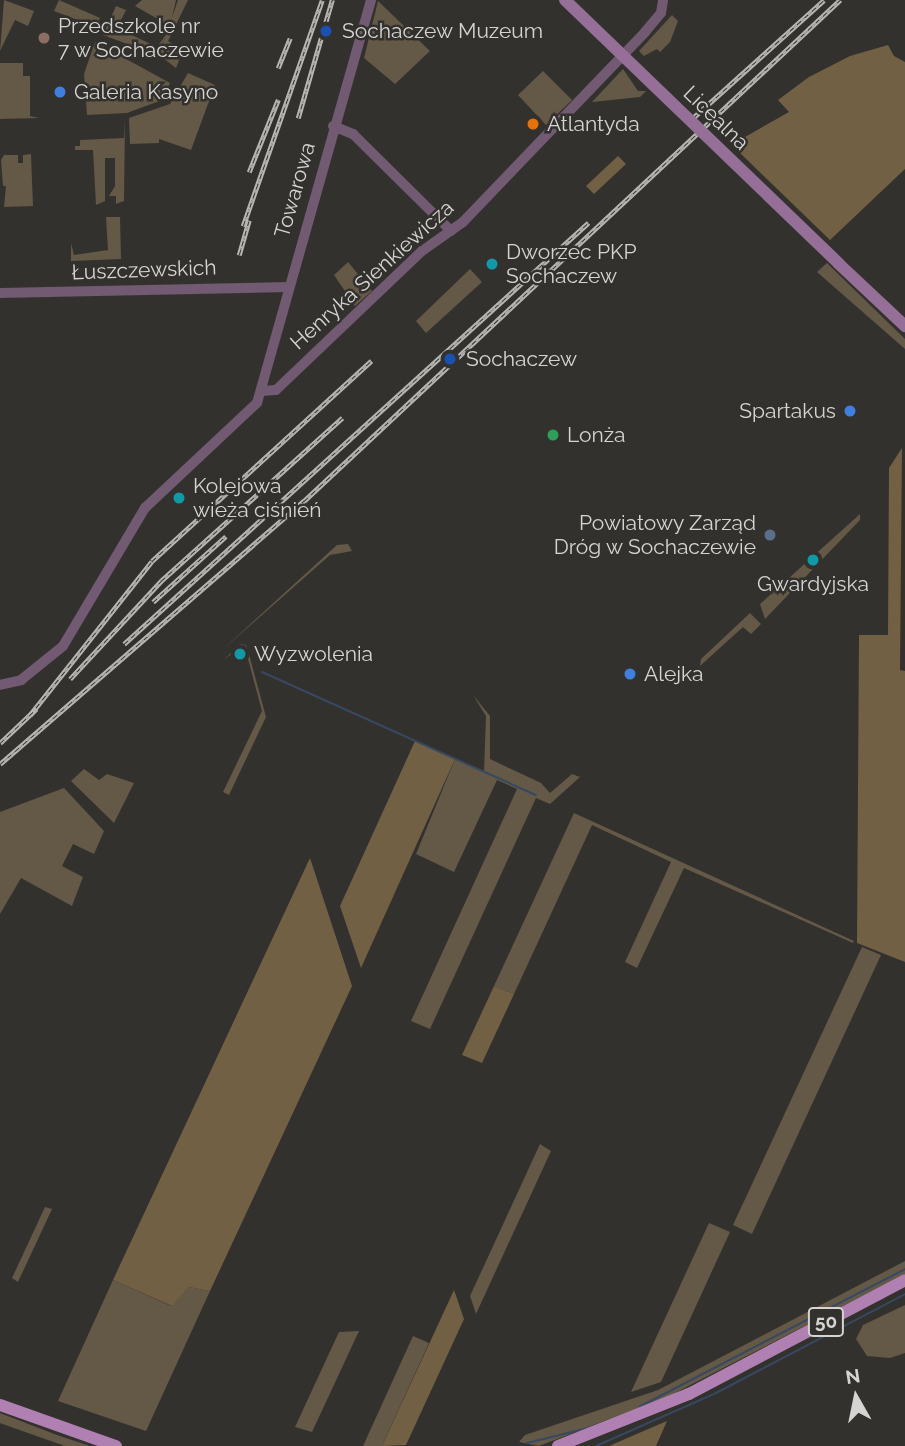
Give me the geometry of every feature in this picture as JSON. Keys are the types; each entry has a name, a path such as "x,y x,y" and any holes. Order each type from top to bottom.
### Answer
{"main road":[{"name":"Licealna","path":"565,0 905,326"},
{"name":"50","path":"558,1446 685,1396 905,1280"},
{"path":"0,1405 116,1446"}],"street":[{"name":"Towarowa","path":"261,391 333,126 371,0"},
{"name":"Henryka Sienkiewicza","path":"0,685 21,680 63,646 145,508 251,411 261,391 276,390 432,244 477,207 569,116 663,3"},
{"path":"333,126 353,134 451,231"},
{"name":"Łuszczewskich","path":"0,293 289,287"}],"shaded area":[{"path":"4,0 34,11 28,26 15,20 0,51"},
{"path":"59,0 100,18 96,27 54,11"},
{"path":"142,0 176,0 170,26 135,6"},
{"path":"178,0 188,0 168,41 183,50 176,68 159,55"},
{"path":"378,1 430,51 395,84 364,58"},
{"path":"116,6 126,10 117,28 157,47 168,32 157,55 103,35"},
{"path":"672,15 678,21 670,42 660,52 657,49 644,56 639,51"},
{"path":"95,42 170,83 162,100 127,113 87,115 84,74"},
{"path":"888,45 894,56 905,62 905,169 830,240 738,151 745,137 789,112 778,100 809,77 850,56"},
{"path":"0,63 23,63 23,76 30,76 30,116 39,118 0,119"},
{"path":"623,69 638,91 646,91 640,97 592,102"},
{"path":"543,71 572,100 546,125 518,95"},
{"path":"188,73 215,85 191,150 159,139 159,143 130,144 129,118 170,104"},
{"path":"125,118 124,201 116,204 116,196 109,196 115,186 115,158 105,158 105,201 96,205 93,150 75,150 75,146 80,146 80,140 124,138"},
{"path":"31,154 33,206 4,207 6,186 3,186 1,160 4,155 18,155 18,163 23,163 23,155"},
{"path":"618,156 626,164 594,194 586,186"},
{"path":"106,217 120,217 121,259 71,261 71,243 74,255 108,250"},
{"path":"348,262 372,291 355,306 334,275"},
{"path":"827,263 905,339 905,349 817,272"},
{"path":"470,269 482,282 426,333 416,321"},
{"path":"902,448 900,670 905,671 905,962 857,943 859,635 888,635 889,468"},
{"path":"860,514 860,520 765,619 760,604"},
{"path":"348,544 352,551 330,555 221,651 337,545"},
{"path":"750,613 761,624 751,634 743,627 700,666 701,659"},
{"path":"244,644 266,717 229,795 223,792 262,711"},
{"path":"244,644 225,659 238,645"},
{"path":"473,695 490,716 490,759 541,783 550,793 572,774 580,777 550,804 536,798 430,1029 411,1021 517,789 497,780 454,872 416,854 455,759 484,771 486,716"},
{"path":"415,741 455,759 361,968 340,906"},
{"path":"84,769 99,780 107,774 134,783 114,823 71,781"},
{"path":"64,788 104,831 94,854 73,844 62,866 83,877 72,906 21,878 0,914 0,812"},
{"path":"574,813 854,941 853,943 684,868 637,968 625,962 671,862 592,825 514,994 494,986"},
{"path":"310,858 352,986 210,1291 189,1287 172,1306 113,1280"},
{"path":"862,947 881,955 752,1234 733,1225"},
{"path":"494,986 514,994 482,1063 462,1055"},
{"path":"540,1144 551,1151 476,1314 470,1296"},
{"path":"45,1207 52,1209 18,1282 12,1278"},
{"path":"709,1223 730,1232 661,1382 631,1392"},
{"path":"905,1261 905,1274 669,1396 539,1446 519,1442 525,1435 658,1390"},
{"path":"113,1280 171,1306 189,1287 210,1291 146,1431 58,1401"},
{"path":"454,1290 464,1319 406,1445 382,1446"},
{"path":"905,1305 905,1353 890,1358 867,1356 856,1339 863,1325"},
{"path":"359,1331 312,1432 295,1427 339,1332"},
{"path":"413,1336 429,1343 382,1446 363,1446"},
{"path":"0,1413 90,1446 65,1446 0,1423"},
{"path":"667,1421 656,1446 609,1446 639,1433"}],"waterway":[{"path":"262,672 536,795"},
{"path":"639,1407 905,1269"},
{"path":"596,1446 716,1393 905,1294"},
{"path":"527,1443 588,1428"}],"railway":[{"path":"243,226 322,0"},
{"path":"298,118 332,0"},
{"path":"693,118 824,0"},
{"path":"0,764 304,501 840,0"},
{"path":"278,68 290,38"},
{"path":"249,172 278,100"},
{"path":"239,255 249,220"},
{"path":"124,644 588,223"},
{"path":"30,715 152,561 371,361"},
{"path":"70,679 161,581 342,418"},
{"path":"153,602 226,536"},
{"path":"0,743 36,709"}],"place":[{"name":"Sochaczew Muzeum","path":"326,31"},
{"name":"Przedszkole nr 7 w Sochaczewie","path":"44,38"},
{"name":"Galeria Kasyno","path":"60,92"},
{"name":"Atlantyda","path":"533,124"},
{"name":"Dworzec PKP Sochaczew","path":"492,264"},
{"name":"Sochaczew","path":"450,359"},
{"name":"Spartakus","path":"850,411"},
{"name":"Lonża","path":"553,435"},
{"name":"Kolejowa wieża ciśnień","path":"179,498"},
{"name":"Powiatowy Zarząd Dróg w Sochaczewie","path":"770,535"},
{"name":"Gwardyjska","path":"813,560"},
{"name":"Wyzwolenia","path":"240,654"},
{"name":"Alejka","path":"630,674"}]}
